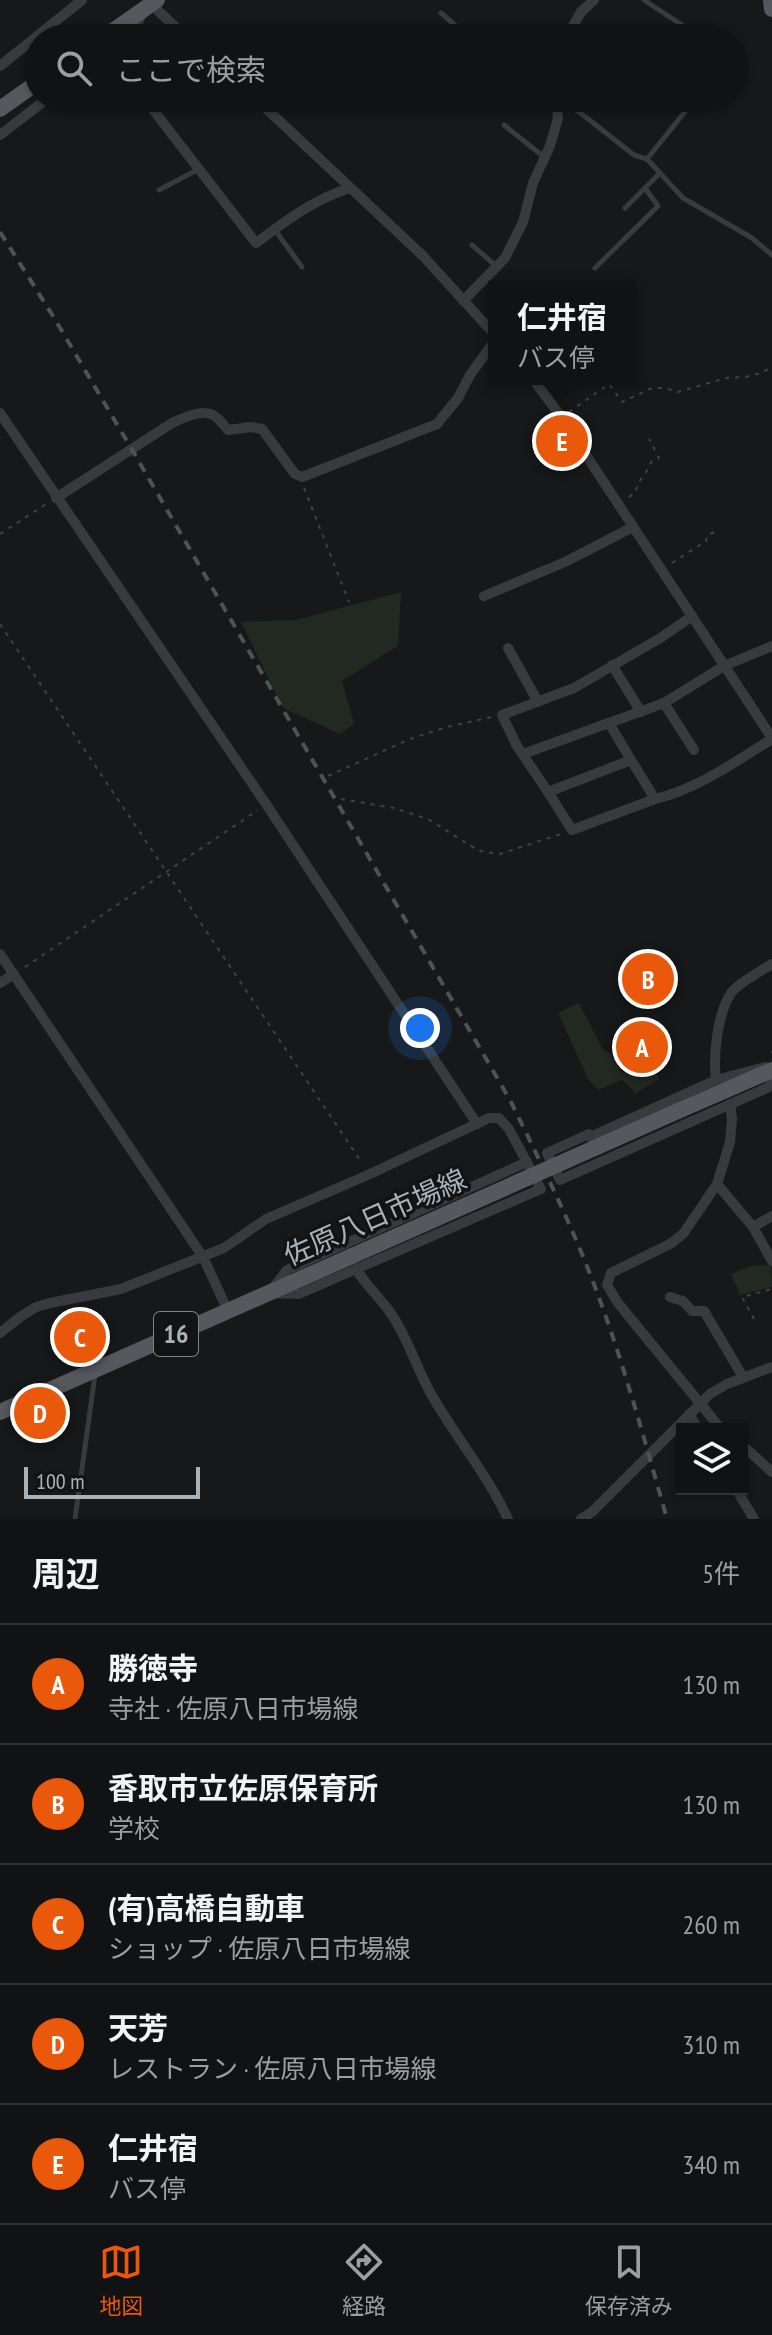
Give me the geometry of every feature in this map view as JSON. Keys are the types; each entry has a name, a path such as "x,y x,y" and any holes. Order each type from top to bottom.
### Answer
{"main road":[{"path":"771,0 772,9"},
{"path":"123,24 151,4"},
{"path":"0,109 24,92"},
{"name":"佐原八日市場線","path":"0,1412 269,1293 354,1263 772,1068"}],"street":[{"path":"52,24 82,0"},
{"path":"574,24 594,0"},
{"path":"139,24 151,4 172,24"},
{"path":"0,66 24,47"},
{"path":"0,135 30,112"},
{"path":"155,112 256,243 311,204 350,188"},
{"path":"270,112 423,256 488,328"},
{"path":"463,301 505,258 523,222 558,112"},
{"path":"56,498 172,423 203,413 213,415 228,430 262,429 295,474 302,477 437,424 458,398 488,350"},
{"path":"537,385 561,417 692,616 772,739 673,795 572,830 517,746 502,715 574,688 692,616"},
{"path":"0,413 266,804 477,1124"},
{"path":"484,596 565,562 633,527"},
{"path":"523,754 664,703 724,666 772,646"},
{"path":"508,648 538,702"},
{"path":"612,665 641,712"},
{"path":"664,703 694,750"},
{"path":"609,723 655,799"},
{"path":"548,792 631,760"},
{"path":"0,954 203,1257 228,1311"},
{"path":"716,1080 717,1042 723,1011 732,991 772,964"},
{"path":"0,983 14,974"},
{"path":"772,1068 716,1080 547,1153 560,1180 767,1088 772,1082"},
{"path":"717,1423 659,1355 607,1285 611,1273 670,1244 683,1234 717,1184 730,1142 730,1104"},
{"path":"0,1333 36,1307 121,1289 203,1257 232,1244 266,1219 489,1118 499,1118 509,1129 541,1189 354,1263 368,1288 391,1314 413,1352 433,1397 491,1486 508,1519"},
{"path":"269,1293 287,1270 527,1162"},
{"path":"717,1184 753,1227 772,1261"},
{"path":"753,1227 772,1216"},
{"path":"670,1297 683,1301 692,1311 704,1311 743,1377"},
{"path":"581,1519 592,1512 689,1414 719,1389 772,1367"},
{"path":"689,1414 694,1423"},
{"path":"748,1450 772,1472"},
{"path":"740,1495 754,1519"}],"lane":[{"path":"644,0 680,24"},
{"path":"441,13 454,24"},
{"path":"579,112 634,155 647,159 683,198 752,238 772,255"},
{"path":"647,159 685,112"},
{"path":"504,125 545,157"},
{"path":"159,190 199,169"},
{"path":"625,208 660,173"},
{"path":"595,268 658,206 645,188"},
{"path":"274,230 302,267"},
{"path":"472,245 496,266"},
{"path":"75,1519 95,1370"}],"path":[{"path":"610,385 622,402 652,388 678,392 726,378 753,375 772,367"},
{"path":"561,417 608,385"},
{"path":"618,504 636,492 651,462 659,458 649,439"},
{"path":"299,476 349,602"},
{"path":"0,534 56,498"},
{"path":"661,570 706,541 710,532 717,531"},
{"path":"0,624 370,1174"},
{"path":"328,776 410,739 502,715"},
{"path":"341,799 394,808 428,819 479,851 500,854 572,830"},
{"path":"28,965 266,804"},
{"path":"754,1319 742,1297 772,1289"}],"shaded area":[{"path":"401,592 398,646 342,681 354,724 340,734 283,708 241,622 296,620"},
{"path":"579,1003 603,1050 610,1053 621,1071 626,1073 649,1060 659,1079 636,1093 622,1080 598,1090 588,1079 558,1013"},
{"path":"771,1265 772,1287 740,1295 731,1274 751,1266"}],"railway":[{"path":"0,232 131,448 510,1100 563,1211 603,1308 667,1519"}],"place":[{"name":"仁井宿","path":"562,441"},
{"name":"香取市立佐原保育所","path":"648,979"},
{"name":"勝徳寺","path":"642,1047"},
{"name":"(有)高橋自動車","path":"80,1337"},
{"name":"天芳","path":"40,1413"}]}
